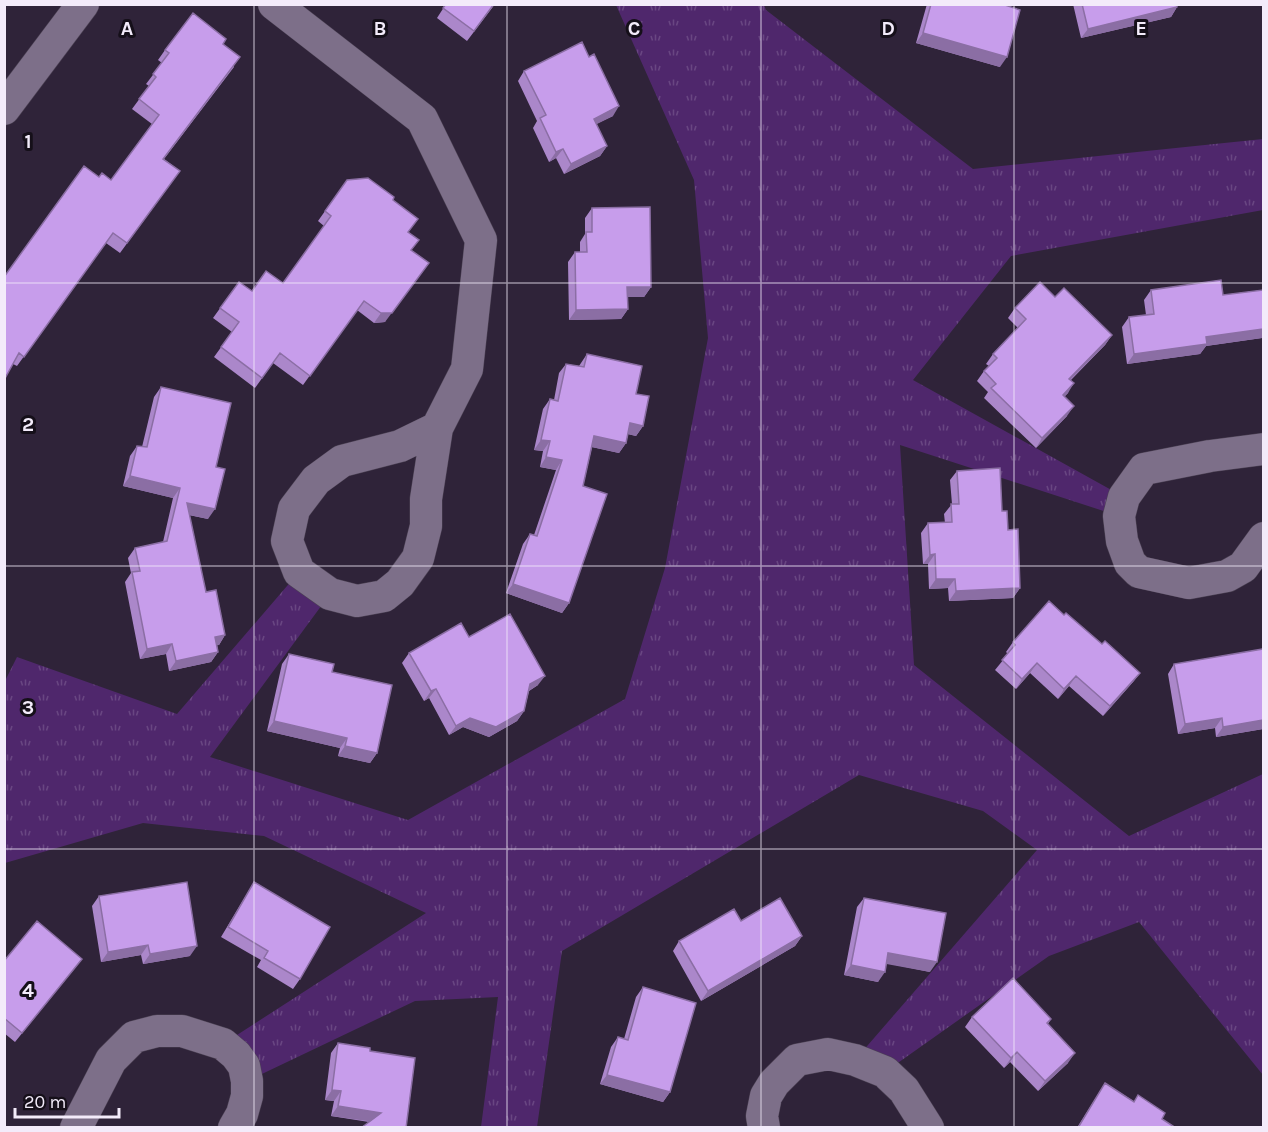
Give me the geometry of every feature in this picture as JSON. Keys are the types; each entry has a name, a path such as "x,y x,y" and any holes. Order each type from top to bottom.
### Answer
{"street":[{"path":"4,109 83,4"},
{"path":"274,4 422,118 481,240 467,369 437,428 426,499 426,526 418,558 400,583 384,596 357,600 330,594 299,572 287,541 294,508 316,480 342,461 400,446 437,428"},
{"path":"1263,449 1210,456 1144,469 1124,497 1119,516 1122,540 1130,564 1139,572 1189,584 1227,576 1243,567 1263,538"},
{"path":"76,1128 111,1060 134,1037 157,1031 182,1032 223,1044 236,1055 244,1066 247,1096 242,1114 234,1128"},
{"path":"764,1128 762,1116 766,1096 774,1083 797,1060 828,1054 855,1060 885,1072 904,1090 928,1128"}],"green space":[{"path":"616,5 764,5 766,10 973,169 1263,139 1263,210 1011,256 913,380 1124,497 1119,516 900,445 914,665 1129,836 1263,774 1263,1075 1139,922 1049,956 885,1072 855,1060 1037,850 983,811 859,775 562,951 537,1127 481,1127 498,997 415,1001 247,1081 223,1044 426,913 264,836 143,823 5,863 4,683 17,657 177,714 299,572 330,594 210,757 408,820 625,699 665,568 708,338 694,180"}],"building":[{"path":"446,4 494,4 474,31 443,8"},
{"path":"931,4 1002,4 1020,10 1007,57 923,33"},
{"path":"1082,4 1177,4 1177,7 1088,29"},
{"path":"193,13 226,39 223,44 240,57 163,159 180,171 127,243 113,233 24,357 19,353 4,380 4,277 84,166 99,177 102,173 111,180 159,115 139,99 156,77 153,74 169,53 165,50"},
{"path":"582,42 589,57 594,54 619,106 594,119 607,146 571,164 563,149 556,152 540,118 546,115 524,71"},
{"path":"368,178 418,219 408,232 419,240 411,250 429,263 392,313 381,313 364,301 310,376 280,353 262,378 221,347 239,322 220,308 239,282 252,291 266,271 283,283 331,216 325,211 347,180"},
{"path":"650,207 651,287 627,287 628,309 576,310 575,252 587,252 586,232 592,232 592,208"},
{"path":"1221,280 1223,295 1263,290 1263,329 1206,337 1207,344 1134,354 1129,317 1154,314 1151,290"},
{"path":"1040,282 1055,297 1064,288 1112,335 1069,379 1074,383 1063,395 1074,406 1042,438 991,388 996,384 984,371 997,358 993,354 1026,319 1015,308"},
{"path":"587,354 642,366 636,394 649,396 643,426 630,423 626,443 594,436 583,486 607,494 569,603 513,584 530,534 537,536 562,460 546,457 550,441 541,440 550,399 558,401 566,364 584,367"},
{"path":"161,387 231,403 216,467 225,469 215,509 187,503 206,592 216,590 225,635 215,637 218,652 176,661 172,644 147,649 132,572 140,571 135,548 167,541 180,488 130,476 137,446 147,447"},
{"path":"1000,468 1002,511 1007,511 1008,530 1018,529 1020,588 956,591 955,579 936,579 935,554 930,555 928,523 952,522 951,504 959,504 957,471"},
{"path":"1049,601 1102,644 1105,641 1140,673 1110,706 1076,676 1064,689 1037,663 1022,679 1002,660 1015,645 1013,642"},
{"path":"510,614 545,676 530,684 524,711 496,727 470,718 456,726 436,689 431,691 409,653 461,623 469,637"},
{"path":"1263,649 1263,720 1223,727 1222,718 1185,724 1174,664"},
{"path":"289,654 334,664 332,672 392,685 377,753 345,746 347,738 274,721"},
{"path":"187,882 197,946 150,954 148,945 108,952 99,896"},
{"path":"254,882 330,927 300,979 264,958 268,951 228,927"},
{"path":"780,898 802,936 708,991 679,941 734,909 741,921"},
{"path":"864,898 946,913 937,962 888,953 885,972 851,965"},
{"path":"37,921 82,959 22,1033 4,1018 4,961"},
{"path":"1013,978 1051,1019 1047,1023 1075,1053 1045,1081 1017,1052 1011,1058 972,1017"},
{"path":"643,987 696,1003 670,1092 607,1075 618,1037 628,1040"},
{"path":"338,1043 415,1058 406,1128 361,1128 381,1113 338,1106 341,1091 332,1090"},
{"path":"1105,1083 1134,1102 1138,1095 1165,1113 1162,1119 1176,1128 1081,1128 1079,1126"}]}
